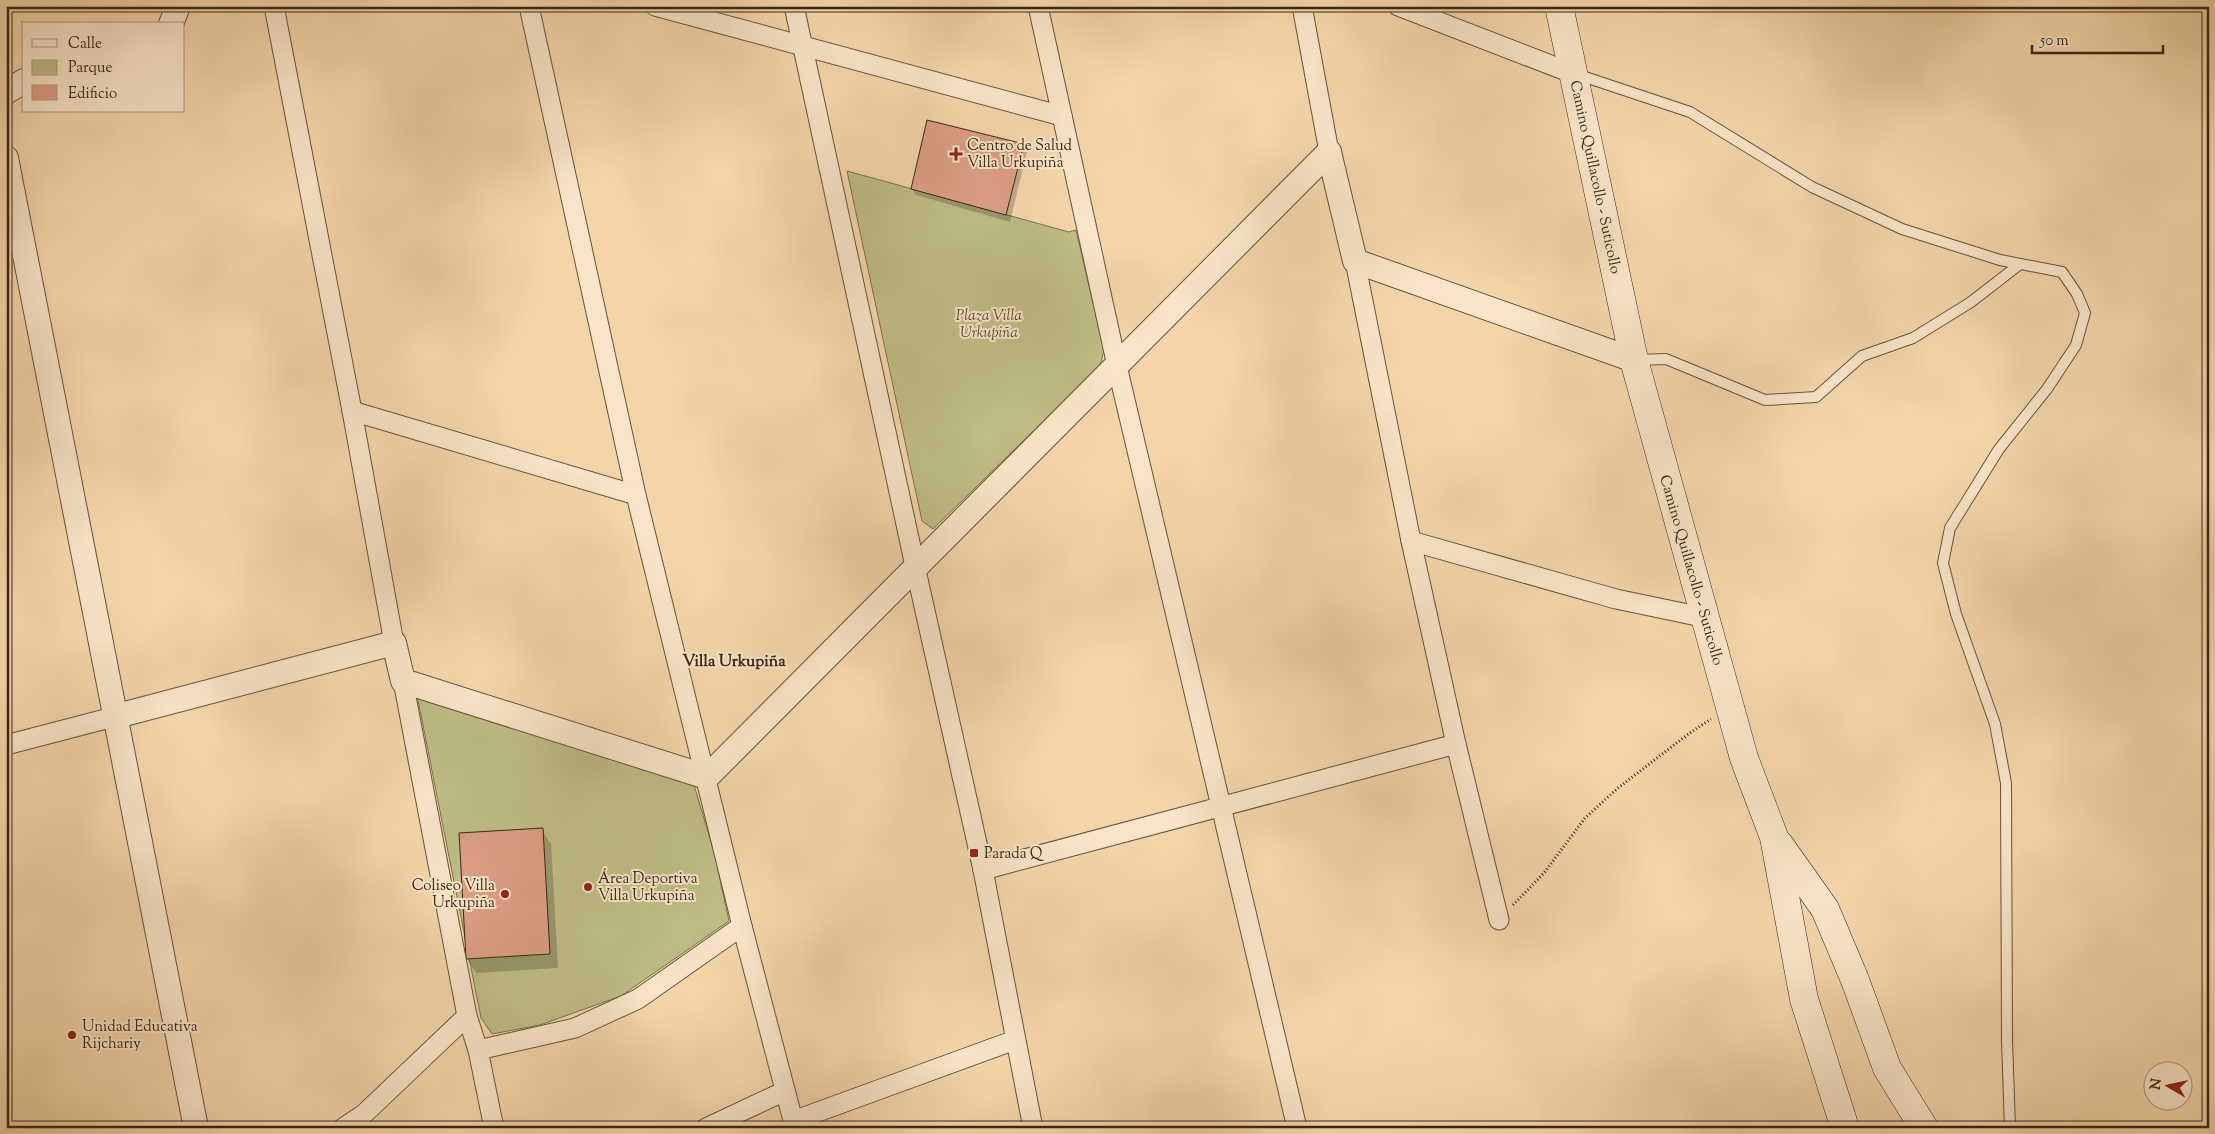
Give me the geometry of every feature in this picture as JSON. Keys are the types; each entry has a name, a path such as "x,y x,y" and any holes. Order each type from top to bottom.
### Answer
{"main road":[{"name":"Camino Quillacollo - Suticollo","path":"1559,6 1634,360 1692,574 1707,618 1744,758 1774,837 1804,999 1846,1128"},
{"path":"1774,837 1824,909 1855,980 1887,1068 1924,1128"}],"street":[{"path":"173,22 178,6"},
{"path":"274,6 352,411 394,643 403,681 467,1016 478,1050 494,1128"},
{"path":"529,6 636,495 707,777 742,926 794,1124 1016,1040"},
{"path":"655,6 804,48 1062,116"},
{"path":"794,6 983,870 1033,1128"},
{"path":"1038,6 1117,366 1298,1128"},
{"path":"1302,6 1329,152 1355,261 1411,541 1456,744 1499,920"},
{"path":"1398,6 1574,74"},
{"path":"6,92 22,82"},
{"path":"707,777 1329,152"},
{"path":"6,158 117,716 196,1128"},
{"path":"1355,261 1634,360"},
{"path":"352,411 636,495"},
{"path":"1411,541 1616,599 1707,618"},
{"path":"6,745 394,643"},
{"path":"403,681 707,777"},
{"path":"983,870 1456,744"},
{"path":"478,1050 574,1028 638,999 742,926"},
{"path":"343,1128 364,1114 467,1016"},
{"path":"706,1128 785,1091"}],"lane":[{"path":"1574,74 1690,112 1812,187 1902,230 2000,260 2062,272 2078,294 2084,313 2076,345 2047,389 1999,449 1950,528 1943,563 1956,614 1995,724 2006,783 2007,1040 2010,1128"},
{"path":"1634,360 1666,359 1765,400 1816,397 1862,356 1914,338 1971,302 2020,264"}],"path":[{"path":"1499,920 1544,873 1584,818 1687,735 1730,706"}],"green space":[{"name":"Plaza Villa Urkupiña","path":"847,171 1069,232 1076,230 1104,350 1100,366 933,529 922,521"},
{"name":"Área Deportiva Villa Urkupiña","path":"417,695 691,775 714,852 729,921 621,996 540,1025 492,1034 481,1018"}],"building":[{"name":"Centro de Salud Villa Urkupiña","path":"927,120 1024,144 1006,215 911,189"},
{"name":"Coliseo Villa Urkupiña","path":"543,828 550,954 466,959 459,833"}],"place":[{"name":"Centro de Salud Villa Urkupiña","path":"956,154"},
{"name":"Parada Q","path":"974,853"},
{"name":"Área Deportiva Villa Urkupiña","path":"588,887"},
{"name":"Coliseo Villa Urkupiña","path":"505,894"},
{"name":"Unidad Educativa Rijchariy","path":"72,1035"}],"district":[{"name":"Villa Urkupiña","path":"734,660"}]}
